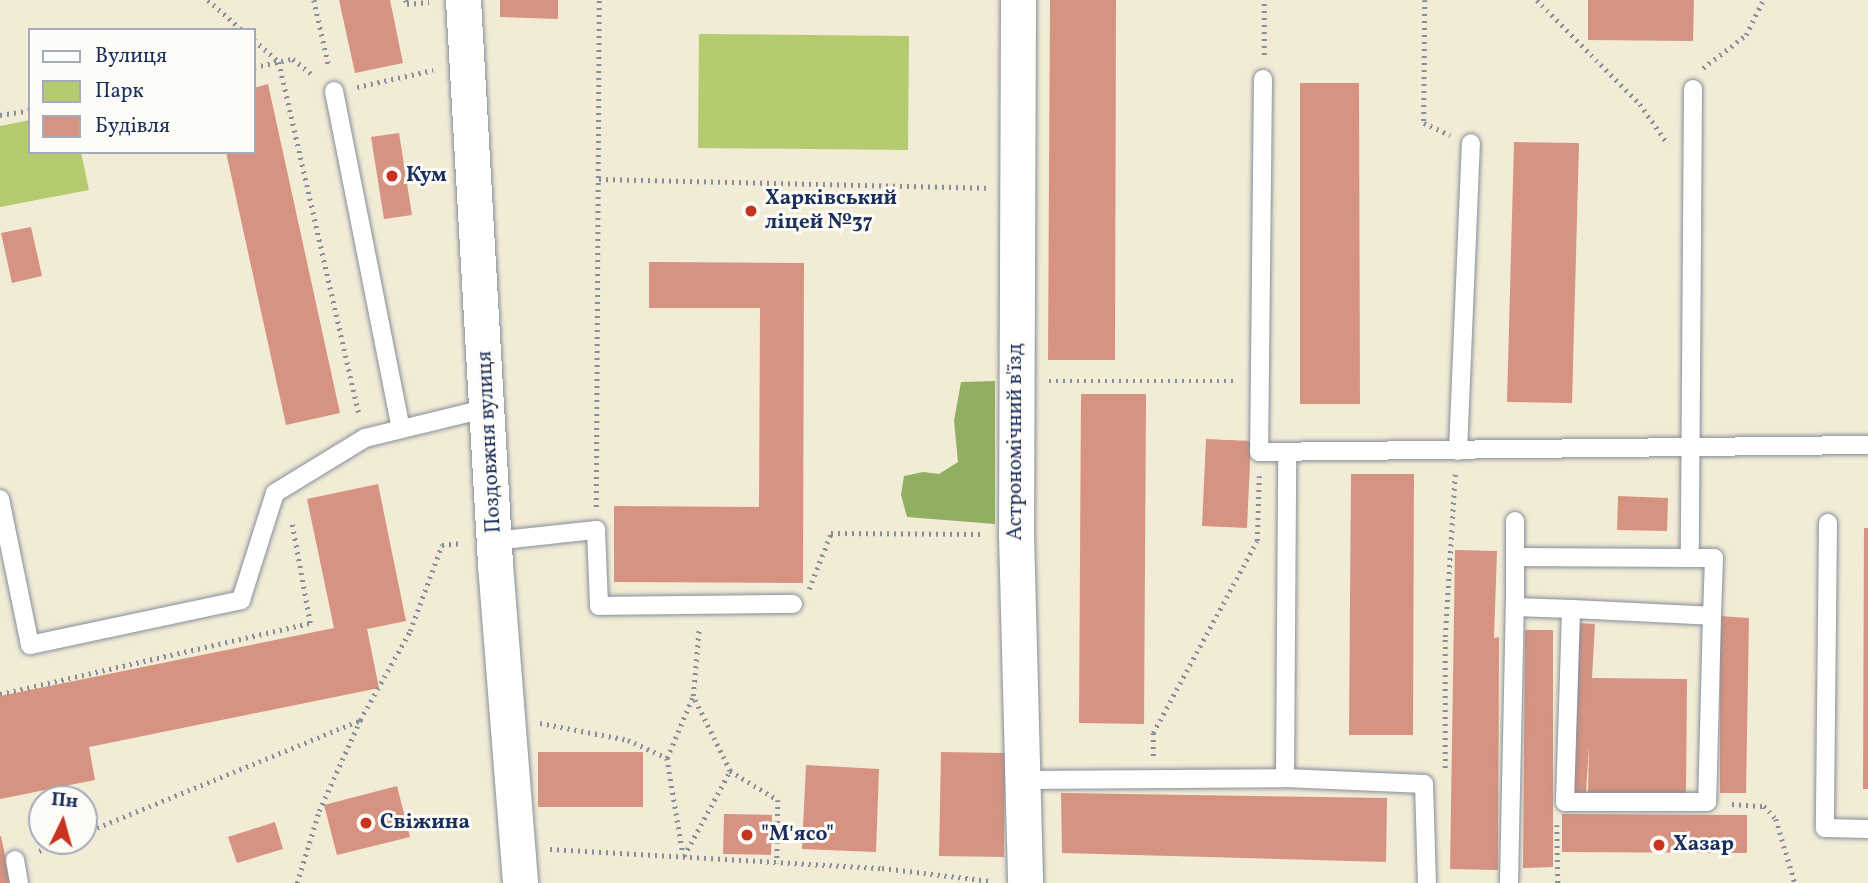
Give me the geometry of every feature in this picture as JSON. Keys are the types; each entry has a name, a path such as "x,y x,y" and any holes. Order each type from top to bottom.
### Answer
{"street":[{"name":"Астрономічний в'їзд","path":"1011,882 1023,780 1015,381 1018,0"},
{"name":"Поздовжня вулиця","path":"448,1 490,413 494,541 520,883"}],"lane":[{"path":"1264,79 1259,452 1868,445"},
{"path":"1690,558 1693,89"},
{"path":"334,91 401,428"},
{"path":"1458,451 1471,143"},
{"path":"0,499 30,645 241,600 275,493 365,438 401,428 490,413"},
{"path":"1285,778 1287,452"},
{"path":"1509,883 1515,521"},
{"path":"1828,523 1825,828 1868,829"},
{"path":"494,541 596,530 599,606 793,604"},
{"path":"1516,557 1714,558 1707,802 1565,802 1571,609"},
{"path":"1515,607 1712,616"},
{"path":"1023,780 1285,778 1424,784 1427,883"},
{"path":"15,860 19,883"}],"path":[{"path":"208,0 240,28"},
{"path":"314,0 334,91"},
{"path":"406,0 407,4 448,1"},
{"path":"596,530 599,0"},
{"path":"1264,0 1264,79"},
{"path":"1425,0 1424,123 1471,143"},
{"path":"1537,0 1640,104 1662,138 1694,167"},
{"path":"1693,89 1703,68 1746,36 1763,0"},
{"path":"256,42 279,62 365,438"},
{"path":"256,67 293,59 334,91"},
{"path":"334,91 437,69"},
{"path":"0,115 28,110"},
{"path":"598,179 1017,189"},
{"path":"1015,381 1261,381"},
{"path":"1424,784 1445,771 1445,637 1458,451"},
{"path":"1152,781 1153,733 1257,541 1259,452"},
{"path":"793,604 809,590 831,533 1016,534"},
{"path":"297,883 319,811 360,720 410,631 442,544 494,541"},
{"path":"684,856 667,758 693,696 698,676 699,605"},
{"path":"693,696 730,771 778,800 777,863"},
{"path":"98,827 360,720"},
{"path":"529,720 628,740 667,758"},
{"path":"684,856 730,771"},
{"path":"1558,883 1557,812 1565,802"},
{"path":"1707,802 1764,806 1776,819 1795,883"},
{"path":"538,848 882,868 1011,882"}],"green space":[{"path":"699,34 909,36 908,150 698,148"},
{"path":"28,120 28,154 81,154 89,190 0,207 0,126"},
{"path":"995,381 995,524 907,517 901,495 904,476 923,472 939,474 958,462 954,421 961,382"}],"building":[{"path":"339,0 390,0 403,63 355,73"},
{"path":"500,0 558,0 558,19 500,17"},
{"path":"1050,0 1116,0 1115,360 1048,360"},
{"path":"1588,0 1694,0 1693,41 1588,40"},
{"path":"1300,83 1359,83 1360,404 1300,404"},
{"path":"268,84 340,413 286,425 226,154 256,154 256,87"},
{"name":"Кум","path":"399,133 412,215 384,219 371,137"},
{"path":"1514,142 1579,143 1572,403 1507,402"},
{"path":"31,227 42,276 12,283 1,233"},
{"path":"649,262 804,263 803,583 614,582 614,506 759,507 760,308 649,308"},
{"path":"1081,394 1146,394 1144,724 1079,723"},
{"path":"1206,439 1251,441 1247,528 1202,526"},
{"path":"1351,474 1414,474 1413,735 1349,735"},
{"path":"378,484 406,621 367,629 379,688 89,747 95,780 70,785 28,785 28,793 0,799 0,696 334,628 307,499"},
{"path":"1618,496 1668,498 1667,531 1617,530"},
{"path":"1864,528 1868,528 1868,789 1863,789"},
{"path":"1455,550 1497,551 1494,638 1499,637 1498,870 1450,869"},
{"path":"1720,616 1749,618 1746,793 1720,793"},
{"path":"1578,623 1595,624 1592,678 1687,679 1686,793 1588,793 1589,745 1586,793 1570,792"},
{"path":"1525,630 1553,630 1553,867 1523,868"},
{"path":"538,752 643,752 643,807 538,807"},
{"path":"941,752 1005,753 1004,857 939,856"},
{"path":"806,765 879,769 876,852 802,849"},
{"name":"Свіжина","path":"397,786 410,837 337,855 324,805"},
{"path":"1061,793 1387,798 1386,862 1062,853"},
{"name":"\"М'ясо\"","path":"724,814 772,815 771,855 723,854"},
{"path":"1562,814 1747,815 1747,853 1562,852"},
{"path":"275,822 283,849 237,863 228,837"},
{"path":"1,836 11,883 0,883"}],"place":[{"name":"Кум","path":"392,176"},
{"name":"Харківський ліцей №37","path":"751,211"},
{"name":"Свіжина","path":"366,823"},
{"name":"\"М'ясо\"","path":"747,835"},
{"name":"Хазар","path":"1659,845"}]}
